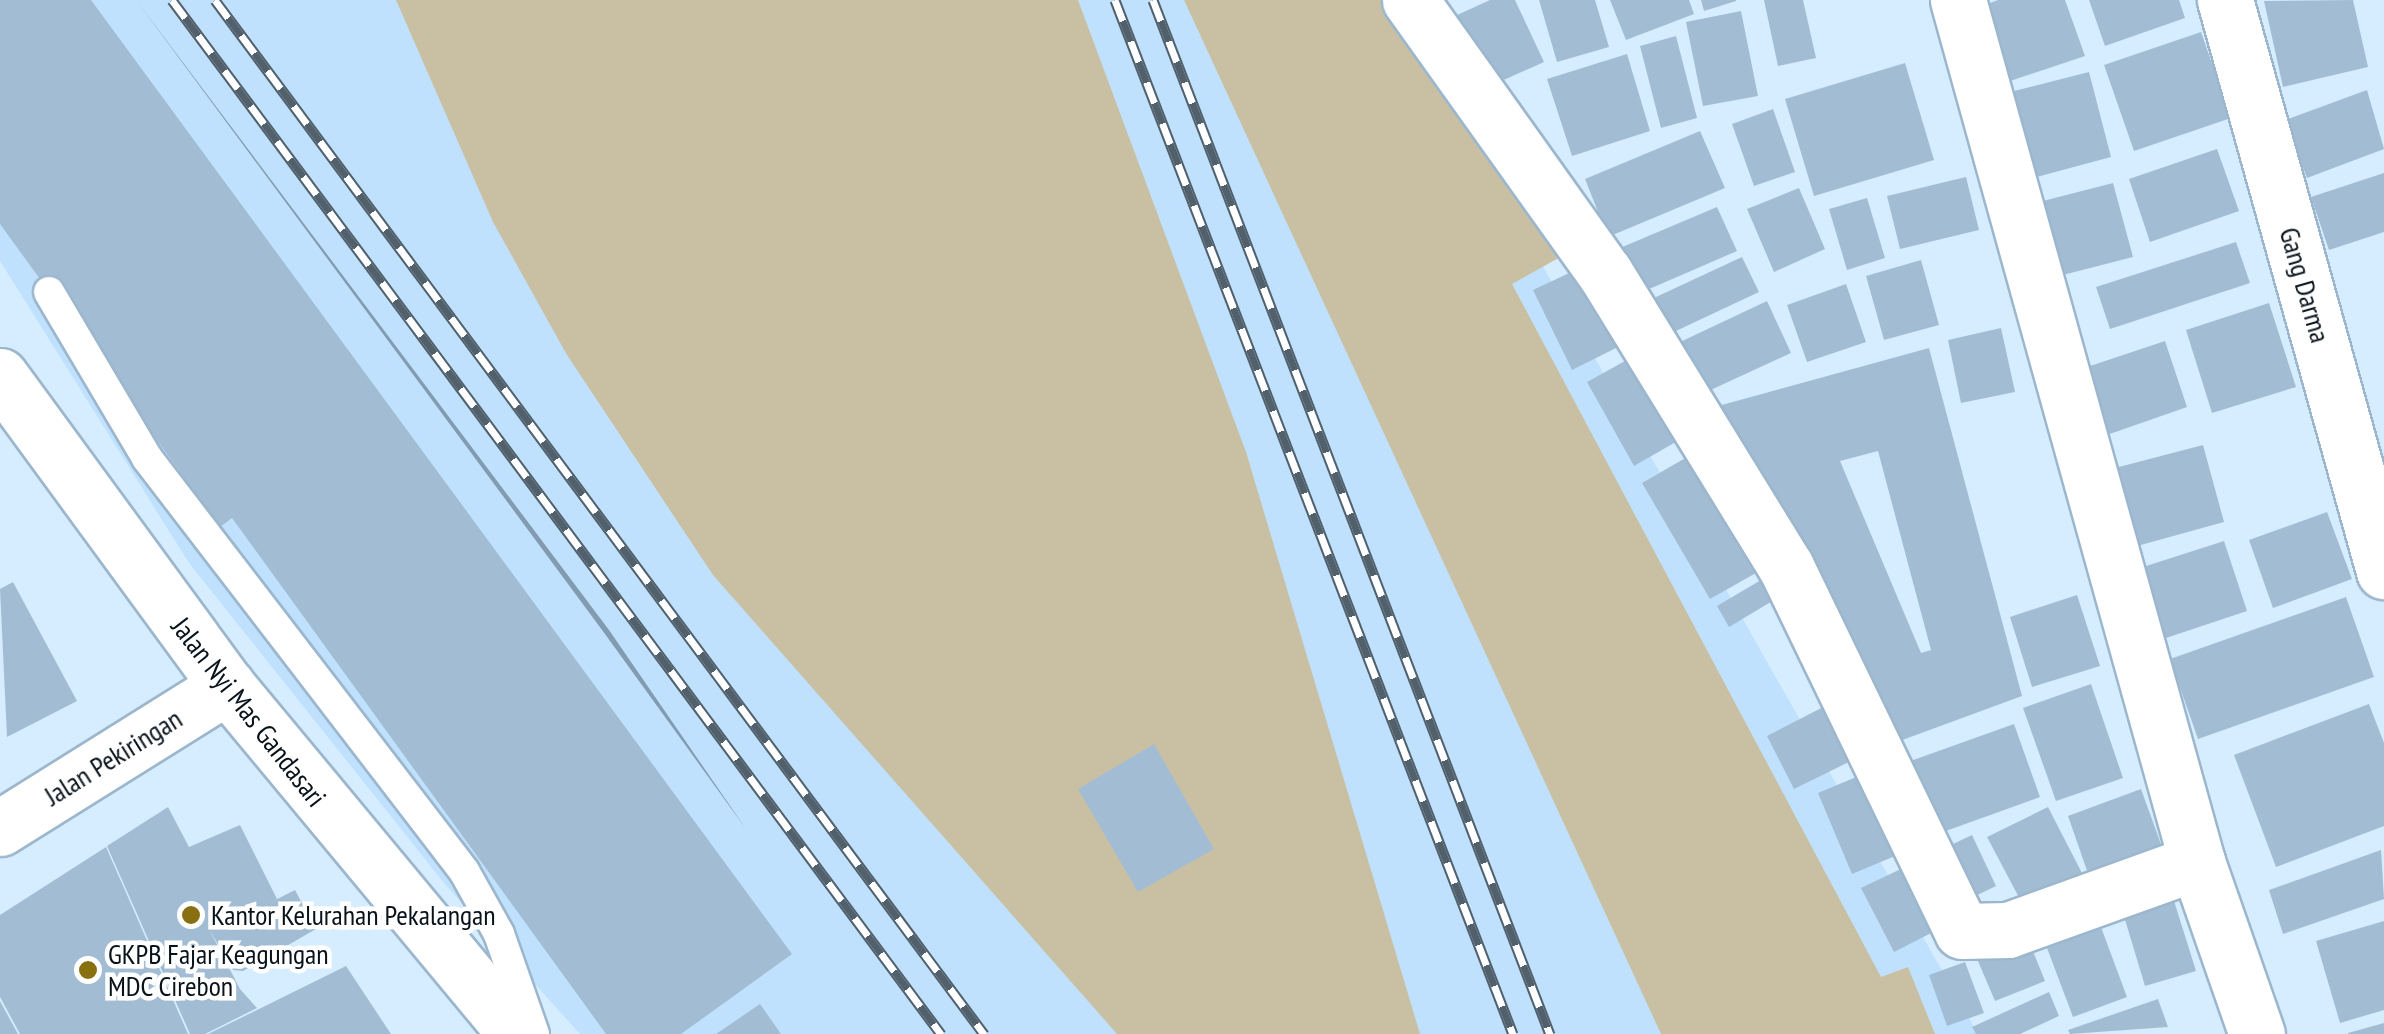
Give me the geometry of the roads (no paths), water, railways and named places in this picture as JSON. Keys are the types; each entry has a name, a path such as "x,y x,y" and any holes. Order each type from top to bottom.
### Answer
{"street":[{"path":"1958,0 2196,862 2257,1034"},
{"name":"Gang Darma","path":"2226,0 2384,570"},
{"path":"1423,3 1605,273 1786,567 1962,931 2008,930 2196,862"},
{"name":"Jalan Nyi Mas Gandasari","path":"0,376 227,686 516,1034"},
{"name":"Jalan Pekiringan","path":"0,828 227,686"}],"lane":[{"path":"49,292 146,458 464,871 498,934 534,1034"}],"railway":[{"path":"172,0 941,1034"},
{"path":"215,0 984,1034"},
{"path":"1115,0 1513,1034"},
{"path":"1153,0 1550,1034"}],"place":[{"name":"Kantor Kelurahan Pekalangan","path":"191,915"},
{"name":"GKPB Fajar Keagungan MDC Cirebon","path":"88,970"}]}
